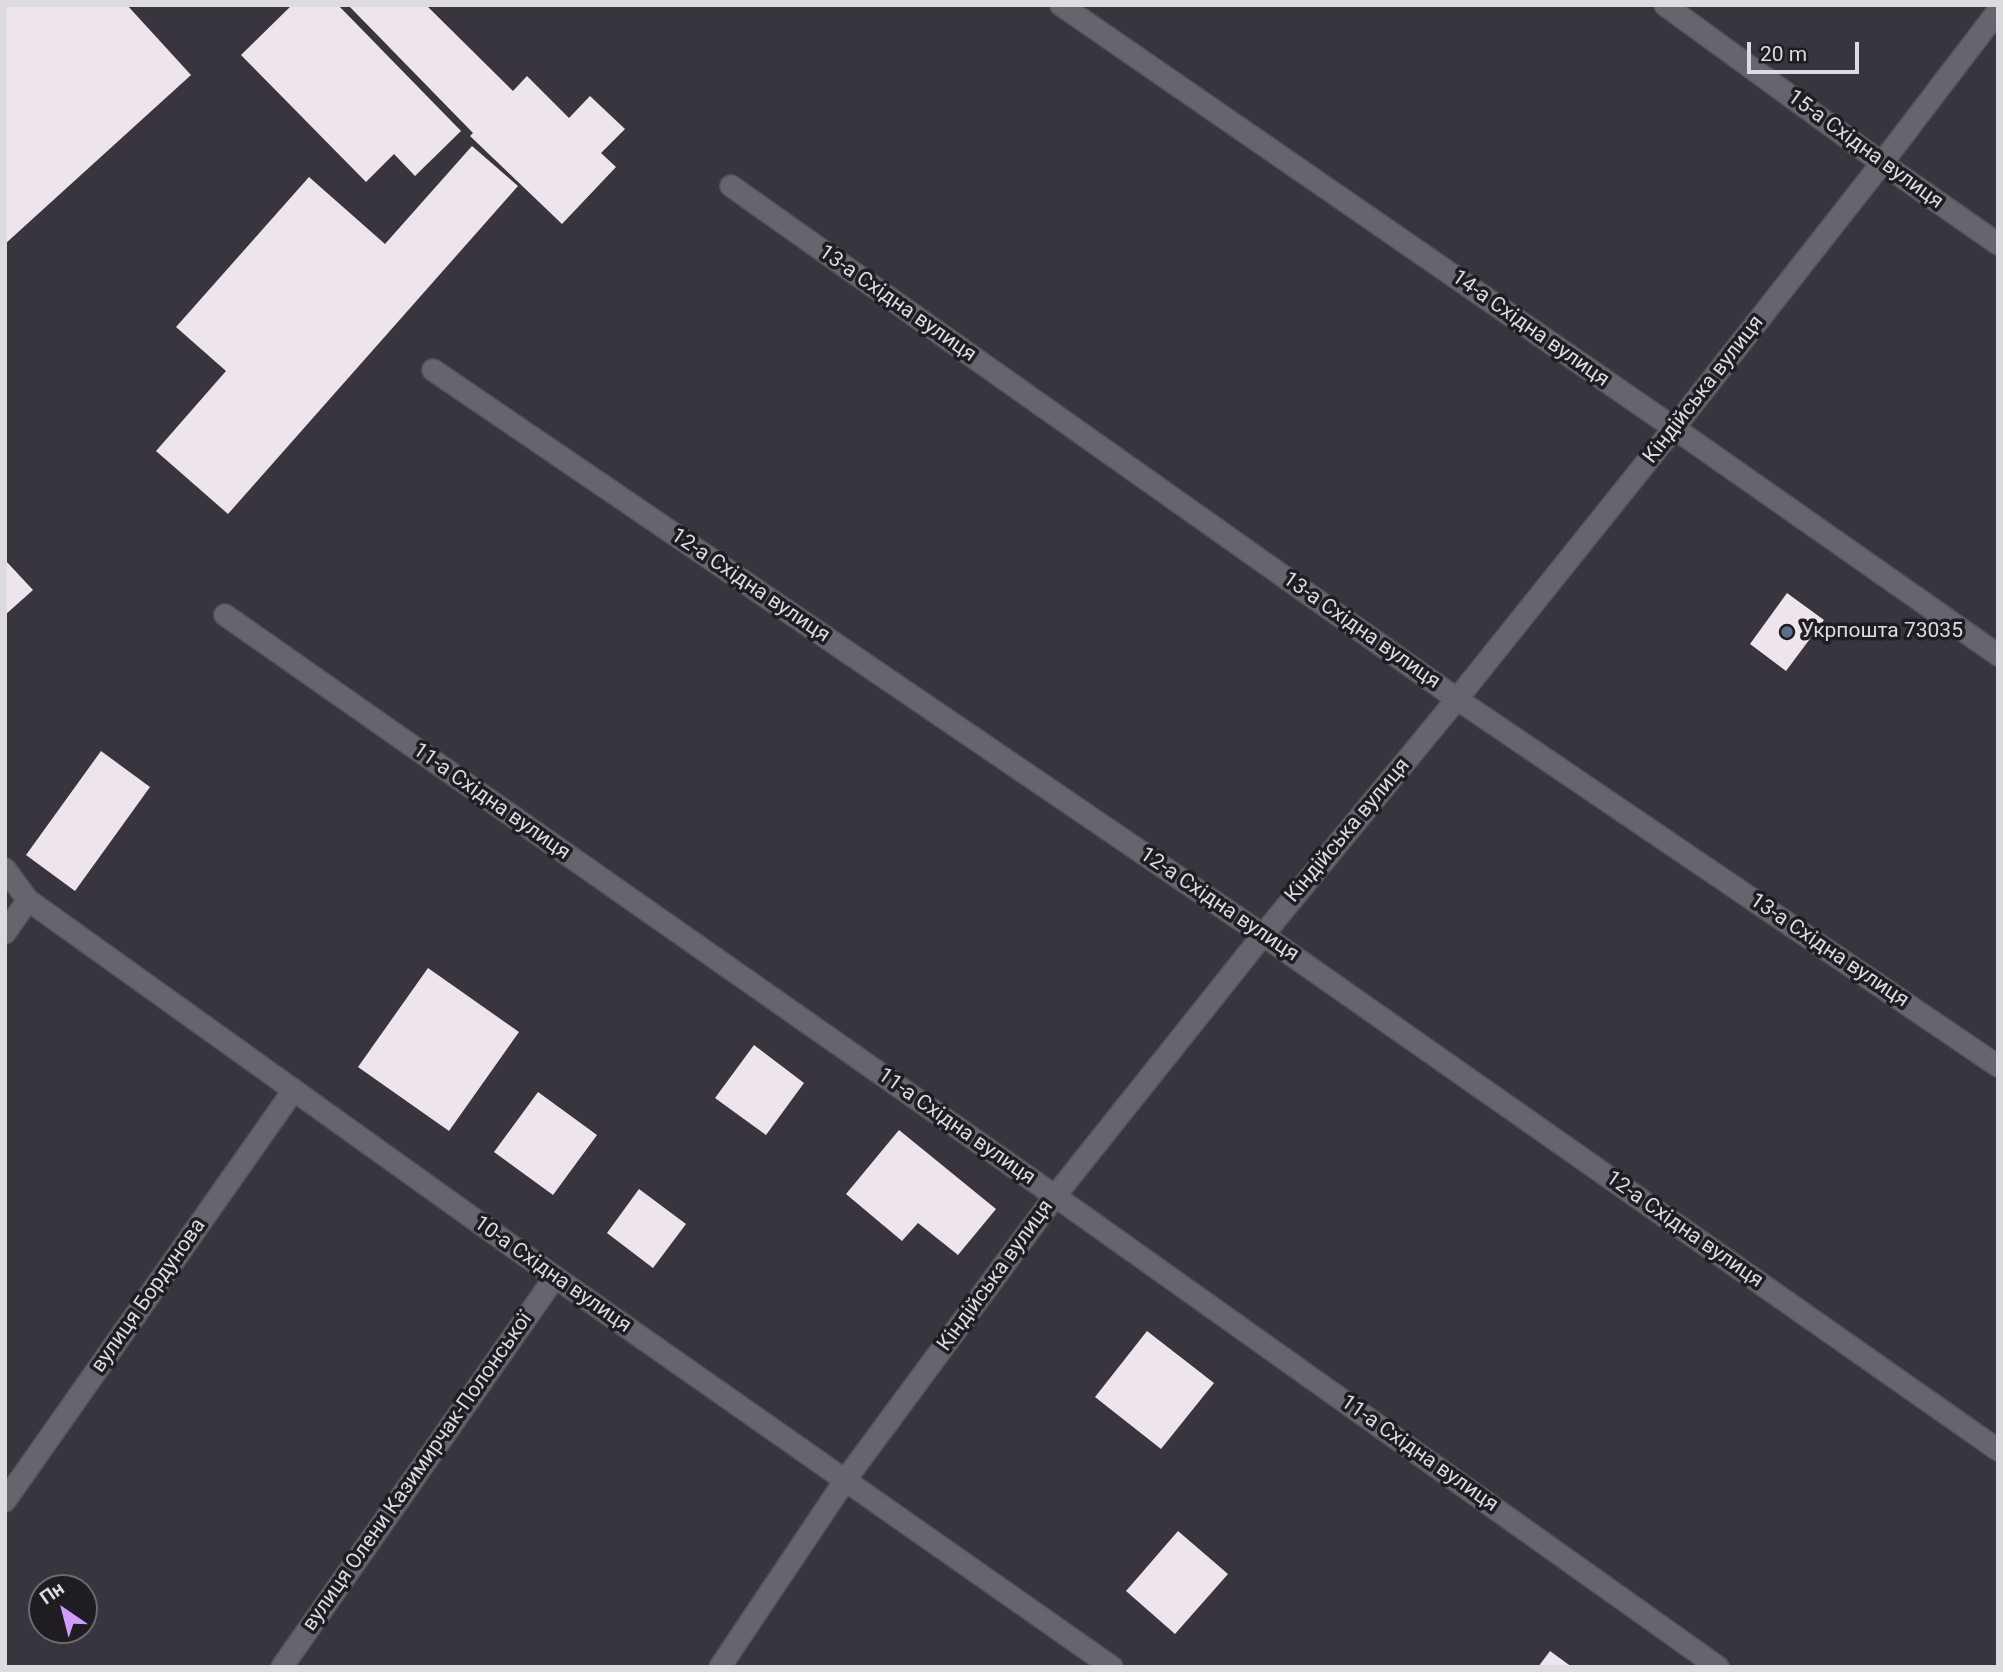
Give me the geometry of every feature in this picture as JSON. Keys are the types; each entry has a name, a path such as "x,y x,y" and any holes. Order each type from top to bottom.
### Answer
{"street":[{"name":"14-а Східна вулиця","path":"1061,5 1674,428 1998,656"},
{"name":"15-а Східна вулиця","path":"1665,5 1998,244"},
{"name":"Кіндійська вулиця","path":"720,1667 846,1479 1055,1196 1674,428 1998,11"},
{"name":"13-а Східна вулиця","path":"731,186 1457,699 1998,1066"},
{"name":"12-а Східна вулиця","path":"433,370 1263,935 1998,1450"},
{"name":"11-а Східна вулиця","path":"225,615 1055,1196 1718,1667"},
{"name":"10-а Східна вулиця","path":"5,869 28,900 555,1277 1112,1667"},
{"path":"5,933 28,900"},
{"name":"вулиця Бордунова","path":"5,1501 293,1091"},
{"name":"вулиця Олени Казимирчак-Полонської","path":"282,1667 555,1277"}],"building":[{"path":"5,5 127,5 191,75 5,244"},
{"path":"292,5 338,5 461,131 415,176 394,154 366,182 241,55"},
{"path":"348,5 426,5 513,91 527,76 569,118 590,96 625,129 601,153 616,167 562,224 470,136 473,133"},
{"path":"472,146 518,186 228,514 156,451 226,371 176,327 309,177 385,244"},
{"path":"5,560 33,590 5,615"},
{"name":"Укрпошта 73035","path":"1787,593 1824,620 1786,671 1750,644"},
{"path":"101,751 150,787 75,891 26,855"},
{"path":"428,968 519,1032 449,1131 358,1067"},
{"path":"754,1045 804,1083 766,1135 715,1098"},
{"path":"538,1092 597,1135 553,1195 494,1152"},
{"path":"899,1130 996,1209 958,1255 918,1223 902,1241 846,1194"},
{"path":"639,1189 686,1224 653,1268 607,1233"},
{"path":"1147,1331 1214,1383 1161,1449 1095,1397"},
{"path":"1178,1531 1228,1574 1175,1634 1126,1591"},
{"path":"1550,1651 1572,1667 1538,1667"}],"place":[{"name":"Укрпошта 73035","path":"1787,632"}]}
